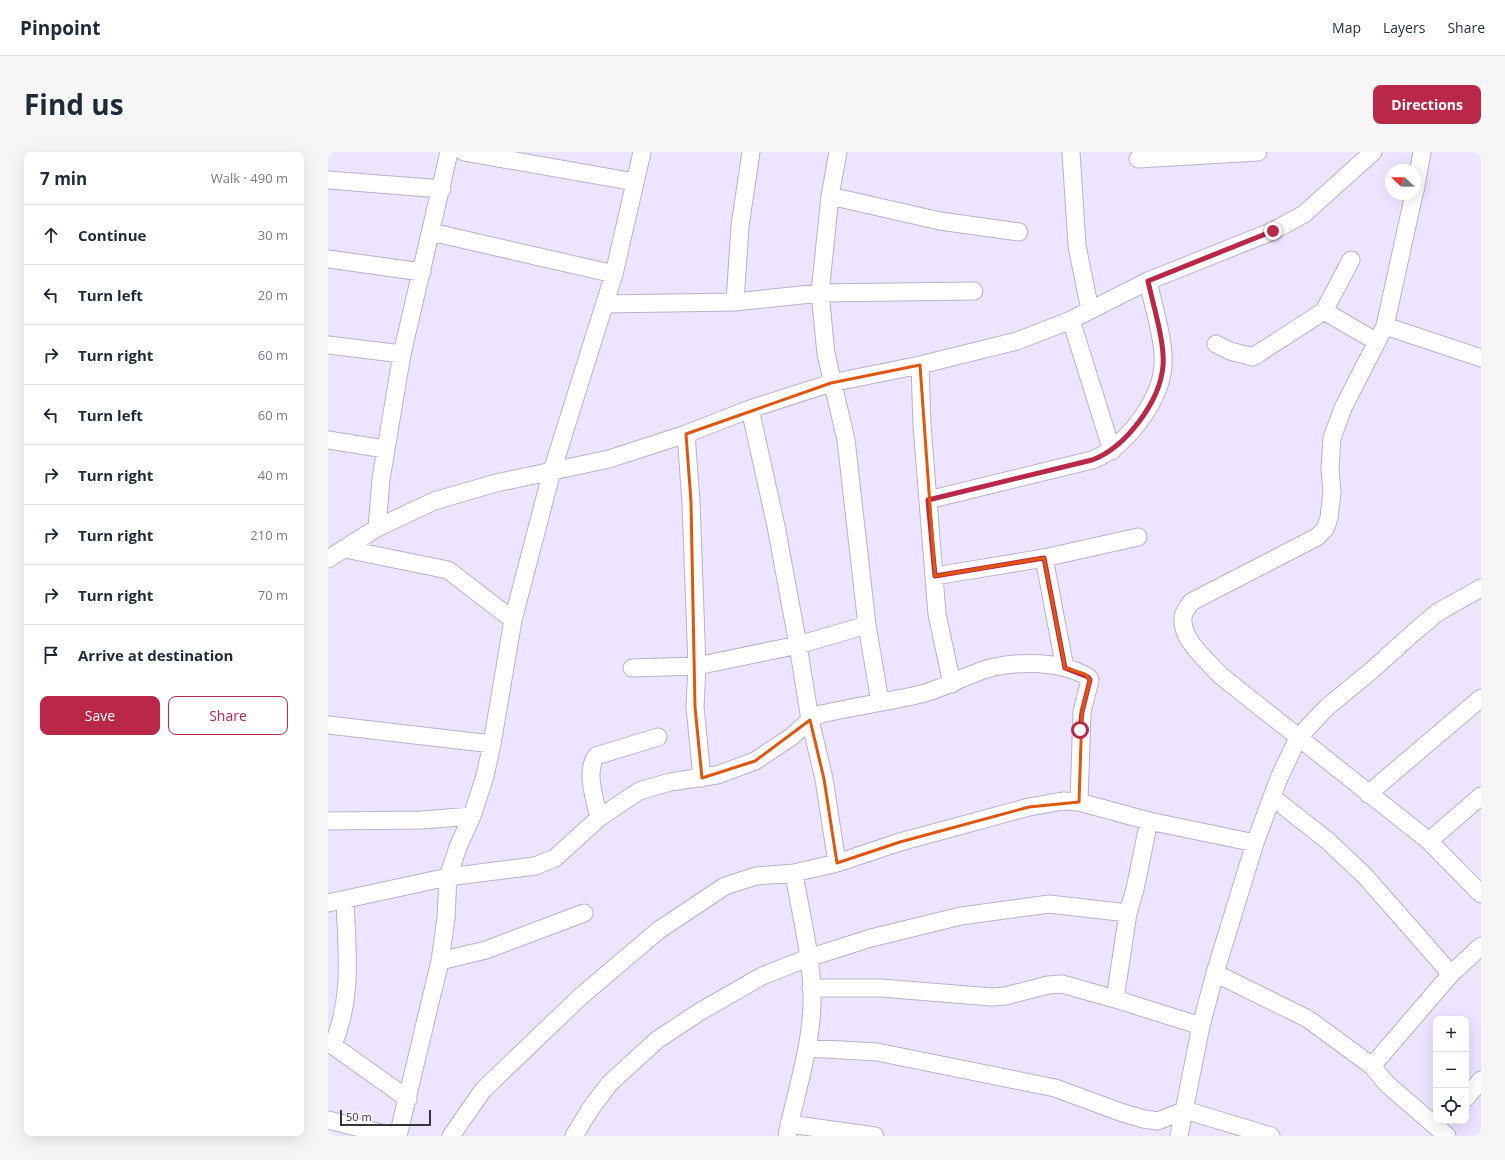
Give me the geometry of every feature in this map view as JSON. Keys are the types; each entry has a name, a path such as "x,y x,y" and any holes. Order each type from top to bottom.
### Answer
{"street":[{"path":"377,528 380,479 402,354 442,189 449,152"},
{"path":"464,152 635,182"},
{"path":"398,1136 440,961 446,918 448,877 458,847 472,816 485,776 492,744 513,620 552,471 614,274 642,152"},
{"path":"735,302 740,226 751,152"},
{"path":"838,152 830,196 820,293 826,354 831,383 846,440 867,624 880,702"},
{"path":"1070,152 1077,246 1090,310"},
{"path":"1138,159 1258,152"},
{"path":"329,558 377,528 434,501 496,483 609,459 686,434 750,409 831,383 920,365 1017,341 1071,320 1148,281 1273,231 1304,214 1373,152"},
{"path":"1420,164 1422,152"},
{"path":"328,180 442,189"},
{"path":"830,196 940,221 1019,232"},
{"path":"1413,200 1385,326 1343,408 1332,438 1330,469 1332,492 1329,518 1325,529 1317,537 1191,602 1185,610 1182,619 1186,633 1192,644 1220,674 1368,794 1429,841 1478,884"},
{"path":"431,232 614,274"},
{"path":"328,259 422,272"},
{"path":"1216,344 1230,351 1253,357 1324,311 1351,260"},
{"path":"928,500 1092,460 1112,450 1133,431 1146,411 1159,384 1163,366 1162,349 1148,281"},
{"path":"605,304 735,302 820,293 974,291"},
{"path":"1324,311 1377,342"},
{"path":"1071,320 1112,450"},
{"path":"1385,326 1481,358"},
{"path":"328,345 402,354"},
{"path":"920,365 922,426 937,614 952,684"},
{"path":"750,409 776,526 810,720 824,779 837,863"},
{"path":"686,434 691,502 697,666 696,707 702,778"},
{"path":"328,440 385,449"},
{"path":"935,576 1044,558 1138,537"},
{"path":"345,549 448,570 513,620"},
{"path":"1044,558 1065,668"},
{"path":"1179,1136 1201,1026 1215,973 1255,843 1289,754 1298,738 1326,708 1371,672 1438,612 1481,588"},
{"path":"632,668 697,666 798,645 867,624"},
{"path":"328,903 345,901 448,877 535,866 555,858 599,818 640,791 670,782 717,775 755,761 792,737 810,720 821,714 918,695 952,684 974,673 1003,666 1038,663 1065,668 1085,674 1090,680 1082,712 1079,802"},
{"path":"1368,794 1481,698"},
{"path":"328,725 492,744"},
{"path":"599,818 591,776 592,763 596,756 658,737"},
{"path":"1429,841 1481,796"},
{"path":"1272,797 1328,841 1365,876 1451,974"},
{"path":"451,1136 483,1090 580,996 659,930 725,886 756,876 794,873 837,863 900,842 1029,807 1063,801 1079,802 1149,821 1255,843"},
{"path":"328,821 422,820 472,816"},
{"path":"1115,998 1128,913 1135,889 1149,821"},
{"path":"794,873 808,958 812,996 807,1048 788,1130 875,1136"},
{"path":"345,901 348,972 346,1005 343,1018 330,1044 408,1098"},
{"path":"574,1136 591,1108 610,1083 657,1040 701,1011 762,976 808,958 871,938 961,916 1049,904 1128,913"},
{"path":"440,961 486,950 584,913"},
{"path":"1372,1066 1451,974 1481,946"},
{"path":"1215,973 1308,1020 1372,1066 1387,1084 1445,1129"},
{"path":"811,988 880,988 992,997 1005,996 1048,985 1062,984 1115,998 1201,1026"},
{"path":"807,1048 878,1052 1055,1088 1123,1113 1144,1119 1158,1121 1185,1110 1271,1136"},
{"path":"1469,1094 1481,1080"},
{"path":"328,1120 393,1136"}],"highlighted area":[{"path":"920,365 935,576 1044,558 1065,668 1085,674 1090,680 1082,712 1079,802 1029,807 900,842 837,863 824,779 810,720 755,761 702,778 695,707 691,502 686,434 831,383"}],"route":[{"path":"1080,730 1082,712 1090,680 1085,674 1065,668 1044,558 935,576 928,500 1092,460 1104,456 1112,450 1133,431 1146,411 1159,384 1163,366 1162,349 1148,281 1273,231"}]}
